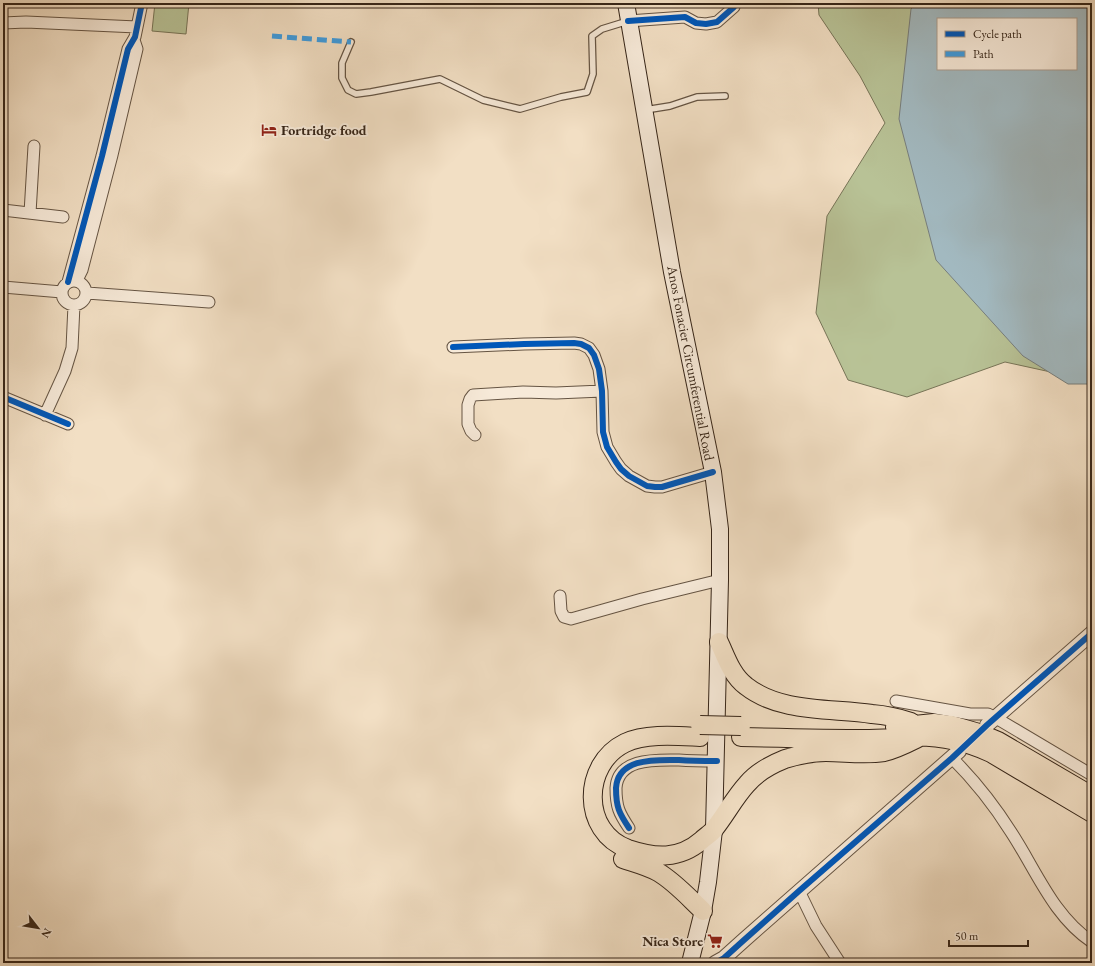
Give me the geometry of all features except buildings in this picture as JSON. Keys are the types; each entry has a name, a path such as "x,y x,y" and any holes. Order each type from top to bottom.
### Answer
{"main road":[{"name":"Anos Fonacier Circumferential Road","path":"626,3 672,272 713,472 720,529 717,761 714,830 703,912 690,963"},
{"path":"719,642 737,677 745,686 765,697 794,706 872,714 904,720 920,730 983,750 1092,813"},
{"path":"633,856 647,854 660,856 680,854 690,849 714,830 747,783 759,772 773,764 787,758 813,753 825,752 862,754 883,752 900,747 920,730 934,723 965,728 989,736 1092,796"},
{"path":"703,912 667,878 633,856 624,847 613,840 605,832 595,814 593,788 596,777 600,766 615,749 626,743 639,739 700,731 870,739 920,730"}],"street":[{"path":"73,281 82,283 86,288 87,293 80,304 74,305 68,303 63,298 62,292 64,286 73,281 82,270 116,140 137,49 134,40 142,3"},
{"path":"628,21 685,17 696,23 706,24 717,22 734,7"},
{"path":"3,23 26,22 137,27"},
{"path":"30,213 34,146"},
{"path":"3,210 63,217"},
{"path":"3,287 62,292"},
{"path":"87,293 209,302"},
{"path":"45,414 64,371 72,348 74,305"},
{"path":"453,347 524,344 581,344 589,348 594,355 599,369 602,391 603,432 607,447 621,469 629,476 647,486 655,487 662,487 713,472"},
{"path":"475,435 470,431 468,424 468,405 473,395 523,392 556,393 602,391"},
{"path":"3,397 68,424"},
{"path":"560,596 561,611 564,617 571,619 642,599 720,580"},
{"path":"991,721 1092,633"},
{"path":"896,701 970,714 988,714 991,721 1092,775"},
{"path":"715,963 724,958 955,755 1011,832 1057,908 1073,927 1092,942"},
{"path":"628,828 619,814 616,800 616,782 622,772 631,765 646,761 717,761"},
{"path":"799,891 816,926 840,963"}],"lane":[{"path":"351,42 342,63 342,78 348,90 356,94 440,79 483,100 520,109 561,97 587,92 592,74 592,36 602,29 628,21"},
{"path":"644,110 670,106 697,97 725,96"}],"green space":[{"path":"155,3 189,3 186,34 152,31"},
{"path":"818,3 949,3 939,18 937,18 933,55 947,176 1092,381 1005,362 907,397 848,380 816,313 827,216 885,123 860,76 819,15"}],"water":[{"path":"916,3 1092,3 1092,384 1068,384 1023,356 936,260 899,119 911,9"}],"marked path":[{"path":"272,36 351,42"}],"cycle path":[{"path":"68,282 102,156 128,49 135,37 142,3"},
{"path":"628,21 685,17 696,23 706,24 717,22 734,7"},
{"path":"453,347 524,344 581,344 589,348 594,355 599,369 602,391 603,432 607,447 621,469 629,476 647,486 655,487 662,487 713,472"},
{"path":"3,397 68,424"},
{"path":"715,963 724,958 1092,633"},
{"path":"629,828 620,814 617,805 616,788 618,778 624,771 640,762 670,760 717,761"}],"place":[{"name":"Fortridge food","path":"269,130"},
{"name":"Nica Store","path":"715,941"}]}
